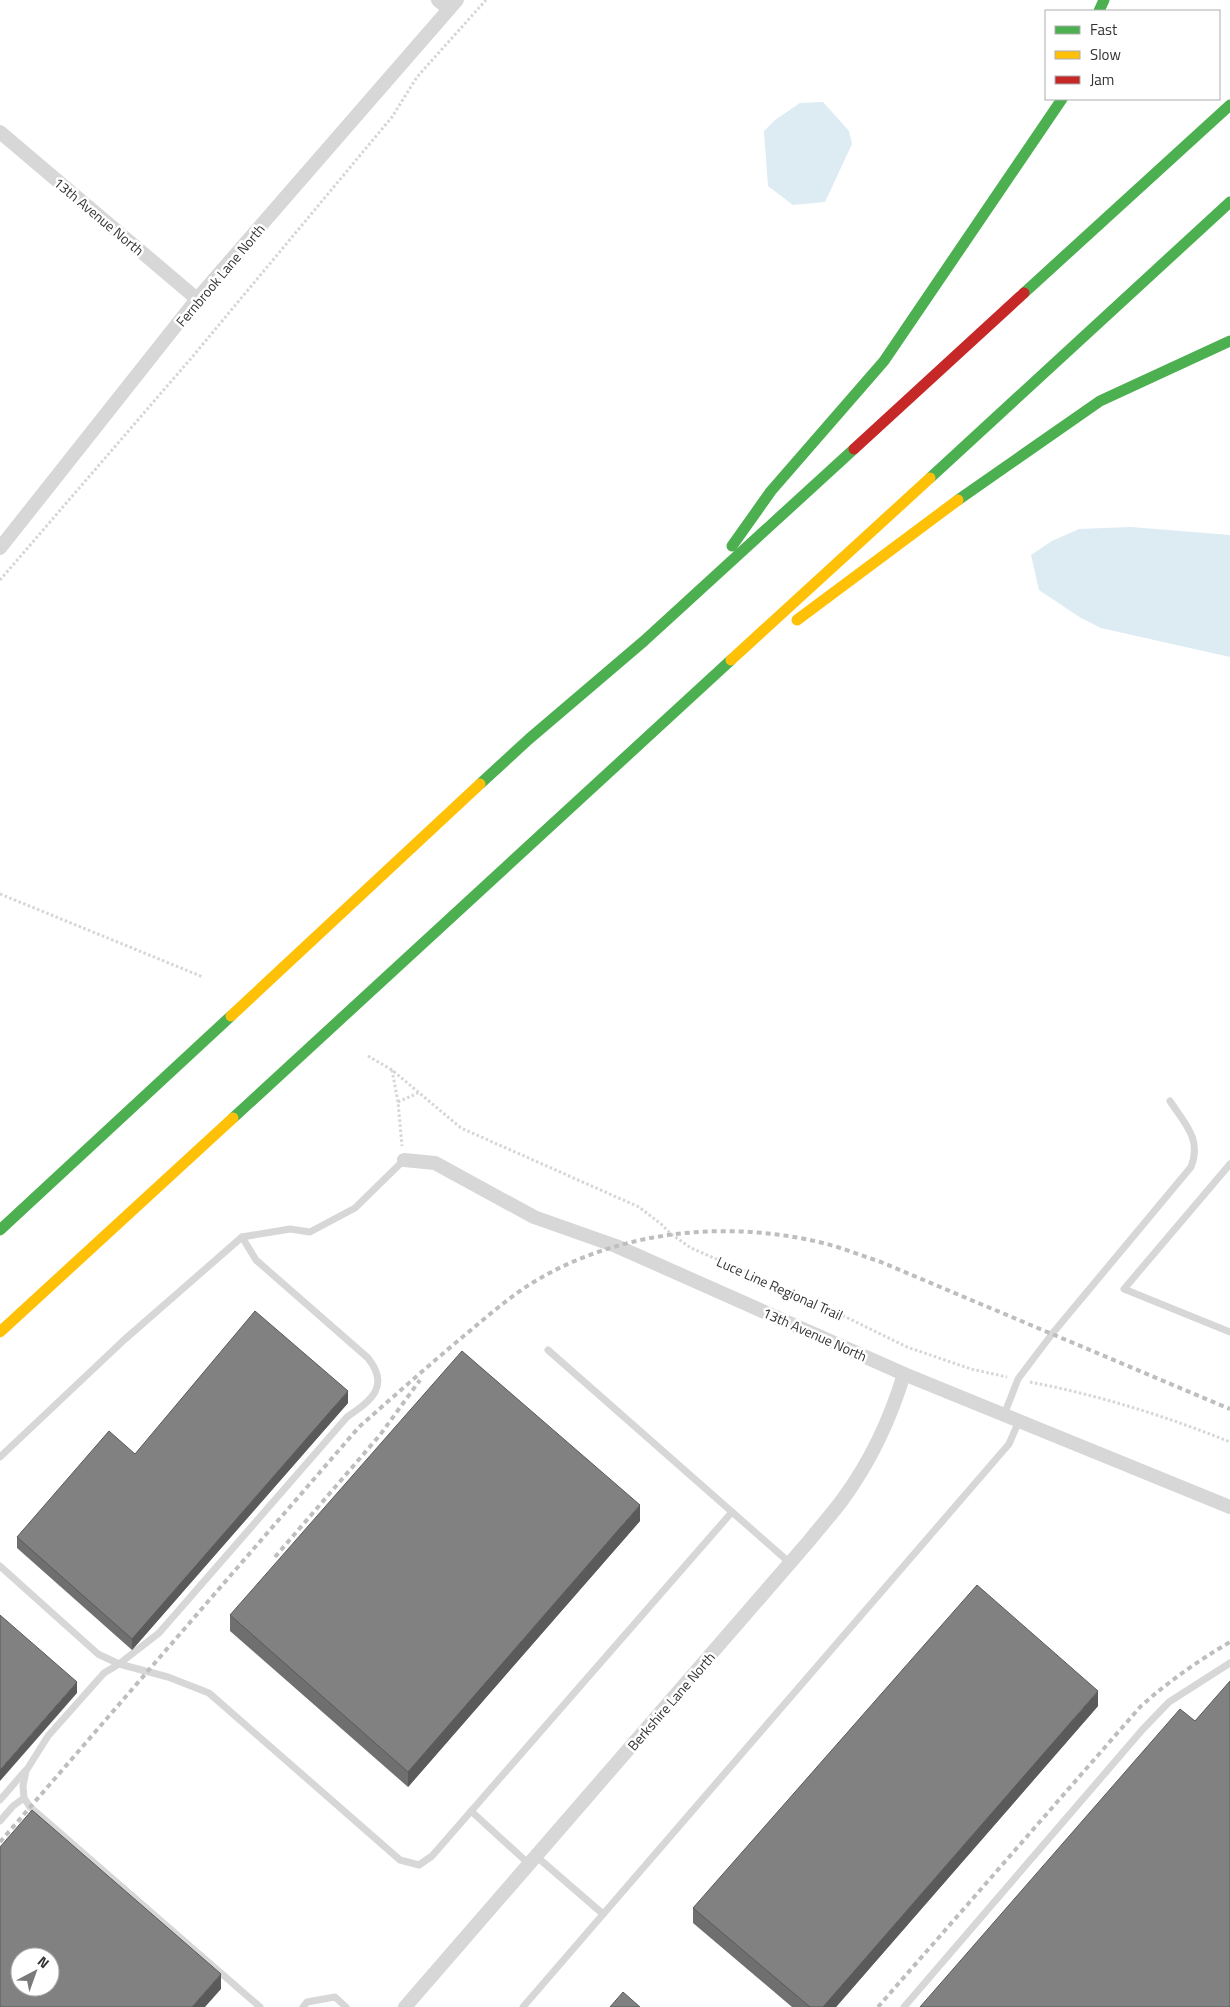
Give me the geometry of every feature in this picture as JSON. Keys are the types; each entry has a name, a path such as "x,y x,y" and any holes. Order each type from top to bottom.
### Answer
{"highway":[{"path":"700,590 771,491 884,361 1061,100"},
{"path":"0,1230 529,739 644,641 1230,105"},
{"path":"0,1332 1230,202"},
{"path":"784,630 975,487 1100,401 1230,341"},
{"path":"680,708 768,642"}],"street":[{"name":"Fernbrook Lane North","path":"0,548 197,299 453,5 438,0"},
{"name":"13th Avenue North","path":"0,132 197,299"},
{"name":"13th Avenue North","path":"404,1160 435,1163 534,1218 616,1246 904,1374 1230,1507"},
{"name":"Berkshire Lane North","path":"405,2007 790,1563 848,1491 872,1451 896,1402 904,1374"}],"lane":[{"path":"1004,1415 1018,1380 1052,1334 1191,1167 1196,1154 1194,1139 1170,1101"},
{"path":"0,1457 124,1340 242,1237 290,1229 310,1232 355,1208 404,1160"},
{"path":"1230,1164 1124,1289 1230,1332"},
{"path":"0,1800 26,1771 48,1736 93,1684 104,1673 119,1664 159,1633 347,1417 372,1398 377,1389 378,1378 375,1367 368,1358 256,1260 242,1237"},
{"path":"548,1350 790,1563"},
{"path":"523,2007 1009,1444 1019,1421"},
{"path":"0,1566 98,1654 119,1664 168,1677 209,1693 400,1860 419,1865 432,1856 732,1512"},
{"path":"904,2007 1143,1729 1169,1702 1230,1663"},
{"path":"26,1771 23,1786 24,1798 30,1807 260,2007"},
{"path":"0,1821 13,1806 24,1798"},
{"path":"471,1811 603,1914"},
{"path":"303,2007 307,2002 335,1998 346,2007"}],"path":[{"path":"0,580 206,341 392,117 417,77 486,0"},
{"path":"0,894 203,977"},
{"name":"Luce Line Regional Trail","path":"368,1056 392,1070 461,1128 639,1207 691,1248 807,1298 907,1347 971,1369 1062,1388 1110,1401 1196,1428 1230,1442"},
{"path":"392,1070 398,1102 399,1127 404,1160"},
{"path":"398,1102 418,1093"}],"shaded area":[{"path":"823,102 849,131 852,144 825,202 793,205 768,186 764,131 775,120 800,103"},
{"path":"1131,527 1230,535 1230,657 1101,628 1081,618 1039,590 1031,555 1052,541 1079,529"}],"building":[{"path":"255,1311 348,1391 132,1639 17,1537 109,1431 135,1454"},
{"path":"462,1351 640,1505 408,1772 230,1615"},
{"path":"977,1585 1098,1691 823,2007 810,2007 693,1908"},
{"path":"0,1615 77,1682 0,1770"},
{"path":"1230,1681 1230,2007 920,2007 1180,1709 1195,1721"},
{"path":"32,1810 221,1974 192,2007 0,2007 0,1847"},
{"path":"623,1992 640,2007 610,2007"}],"railway":[{"path":"0,1842 359,1427 493,1311 513,1296 544,1276 577,1260 611,1248 646,1239 682,1233 719,1231 755,1232 827,1244 881,1262 1230,1409"},
{"path":"275,1557 380,1435 420,1380"},
{"path":"878,2007 1141,1706 1184,1672 1230,1642"}],"traffic: fast":[{"path":"1099,10 1104,0"},
{"path":"732,546 771,491 884,361 1061,100"},
{"path":"1024,293 1230,105"},
{"path":"930,478 1230,202"},
{"path":"958,500 1100,401 1230,341"},
{"path":"480,784 529,739 644,641 854,449"},
{"path":"233,1118 731,660"},
{"path":"0,1230 231,1016"}],"traffic: slow":[{"path":"731,660 930,478"},
{"path":"797,620 958,500"},
{"path":"231,1016 480,784"},
{"path":"0,1332 233,1118"}],"traffic: jam":[{"path":"854,449 1024,293"}]}
